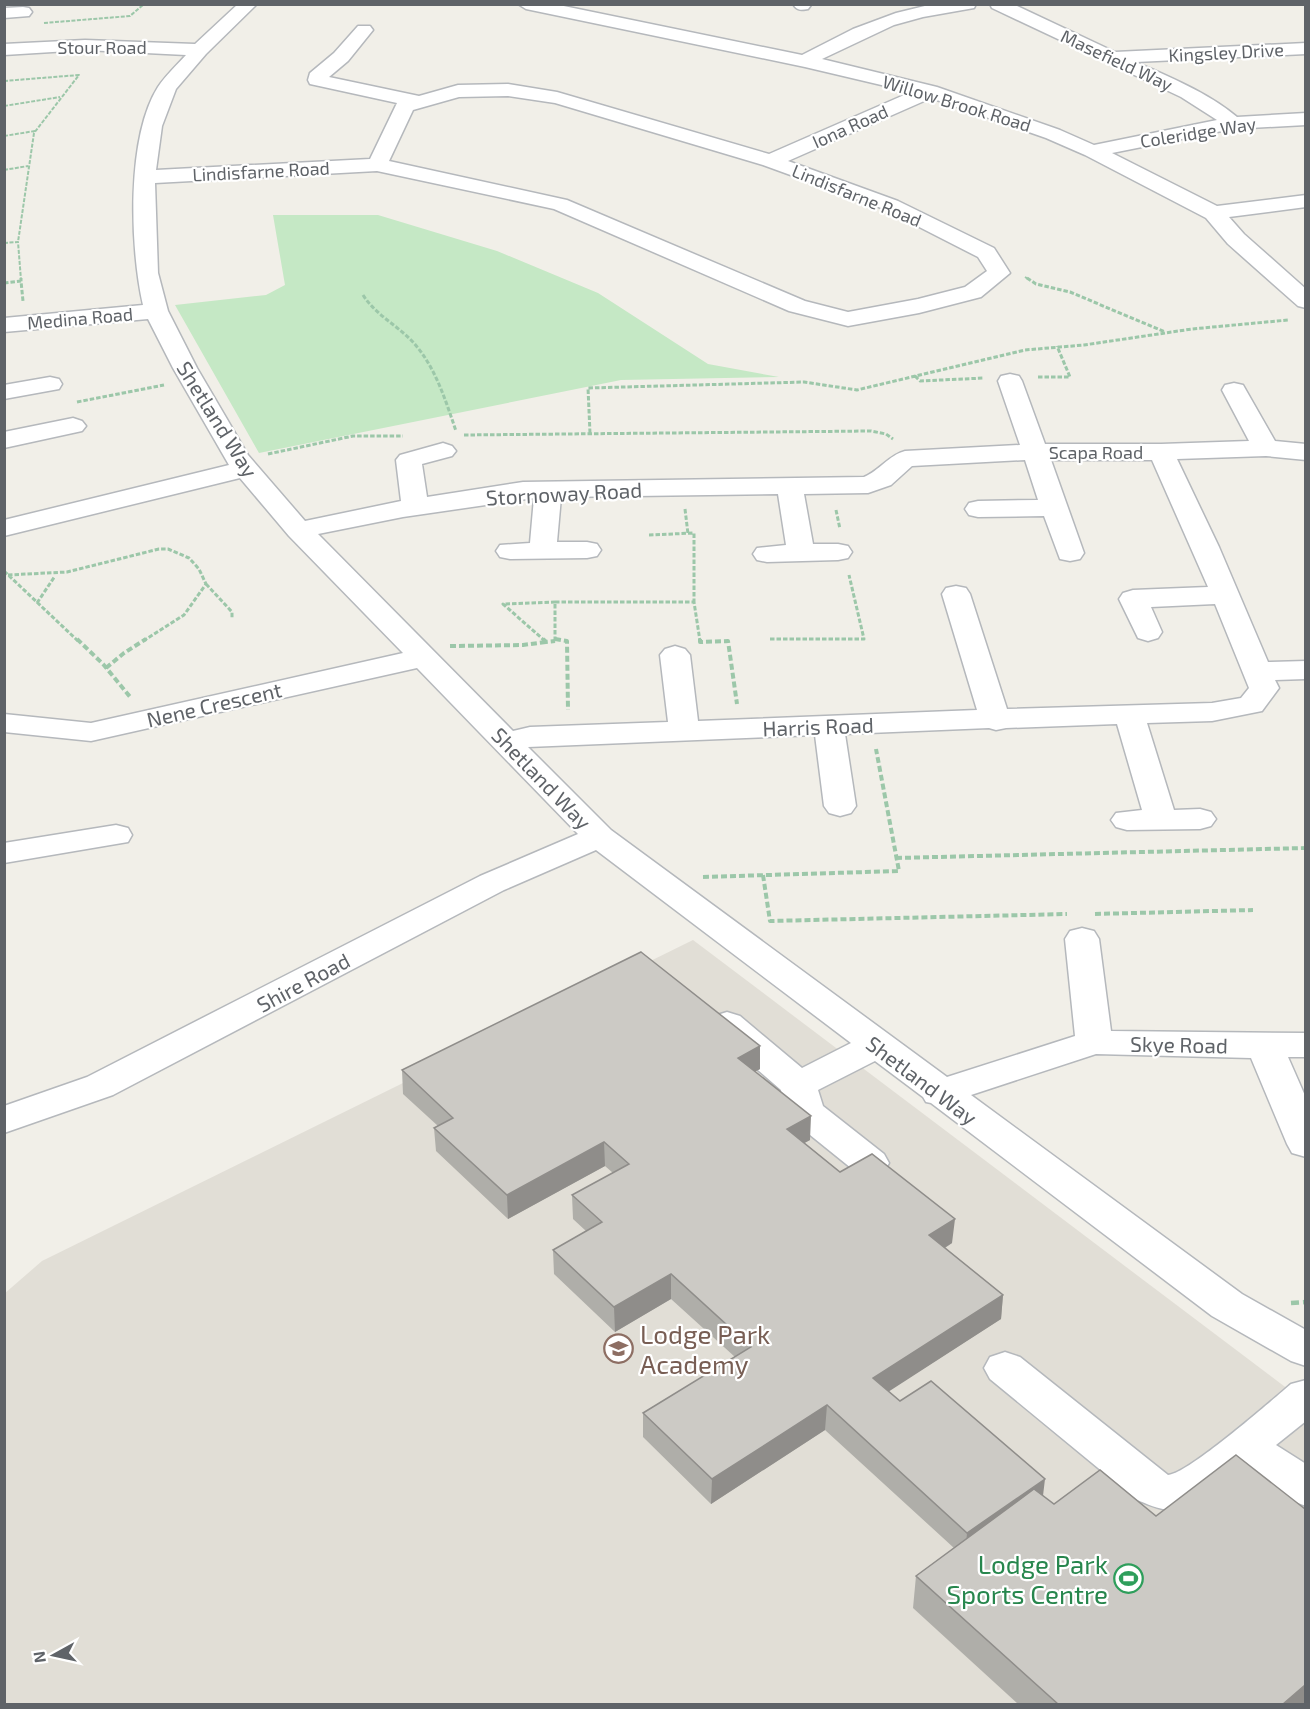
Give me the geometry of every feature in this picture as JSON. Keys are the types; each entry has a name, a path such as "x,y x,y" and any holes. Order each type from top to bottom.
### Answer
{"street":[{"name":"Shetland Way","path":"249,4 200,50 167,88 152,126 146,177 147,273 156,311 191,380 242,465 299,530 599,837 939,1093 1227,1305 1305,1350"},
{"name":"Willow Brook Road","path":"526,4 806,61 930,91 1053,134 1092,151 1214,213 1236,239 1303,297"},
{"path":"806,61 848,37 908,9 968,4"},
{"name":"Masefield Way","path":"998,4 1188,93 1214,108 1232,123"},
{"path":"4,13 25,19"},
{"path":"4,29 25,19"},
{"path":"364,30 341,57 317,77 317,80 419,102"},
{"name":"Stour Road","path":"4,50 85,45 200,50"},
{"name":"Kingsley Drive","path":"1110,58 1305,48"},
{"name":"Lindisfarne Road","path":"146,177 376,165 560,204 797,306 848,319 919,306 973,292 999,273 986,253 891,205 770,160 557,98 508,90 458,91 405,106 376,165"},
{"name":"Iona Road","path":"770,160 930,91"},
{"name":"Coleridge Way","path":"1092,151 1232,123 1305,119"},
{"path":"1214,213 1305,201"},
{"name":"Medina Road","path":"15,324 156,311"},
{"path":"4,392 50,384"},
{"name":"Scapa Road","path":"1017,384 1035,452 1161,452 1266,448 1305,452"},
{"path":"1234,390 1266,448"},
{"path":"4,440 71,415"},
{"path":"415,507 409,460 443,452"},
{"path":"921,457 1035,452 1070,553"},
{"name":"Scapa Road","path":"1161,452 1205,547"},
{"name":"Stornoway Road","path":"299,530 415,507 523,490 868,485 882,479 905,459 921,457"},
{"path":"4,528 242,465"},
{"path":"790,486 801,553"},
{"path":"543,550 548,490"},
{"path":"978,509 1055,508"},
{"name":"Harris Road","path":"508,743 530,736 569,734 1212,712 1251,705 1264,688 1205,547"},
{"path":"510,551 587,550"},
{"path":"767,554 842,551"},
{"path":"956,594 996,721"},
{"path":"1148,632 1133,598 1226,595"},
{"name":"Nene Crescent","path":"4,723 92,732 419,654"},
{"path":"675,655 684,731"},
{"path":"1257,671 1305,670"},
{"path":"1129,714 1161,819"},
{"path":"829,726 840,806"},
{"path":"1127,820 1200,819"},
{"path":"4,854 115,833"},
{"name":"Shire Road","path":"4,1120 100,1086 492,883 599,837"},
{"path":"1081,922 1094,1042"},
{"path":"711,1010 799,1085 801,1099 807,1113 870,1163"},
{"name":"Skye Road","path":"939,1093 1094,1042 1265,1047 1305,1045"},
{"path":"799,1085 876,1045"},
{"path":"1265,1047 1305,1144"},
{"path":"1005,1368 1139,1478 1153,1488 1164,1492 1176,1492 1188,1487 1245,1446 1305,1396"},
{"path":"1245,1446 1305,1488"}],"path":[{"path":"25,19 28,24 130,16 144,4"},
{"path":"4,81 79,75 36,131 28,166 18,242 21,281 15,324"},
{"path":"4,106 61,97"},
{"path":"4,136 36,131"},
{"path":"4,170 28,166"},
{"path":"4,243 18,242"},
{"path":"992,262 1003,261 1036,284 1070,292 1166,332"},
{"path":"4,283 21,281"},
{"path":"363,295 371,309 410,339 434,369 458,435 871,431 886,434 921,457"},
{"path":"590,433 588,388 804,382 857,390 1025,350 1294,319"},
{"path":"915,376 920,381 1017,384 1070,377 1057,346"},
{"path":"71,415 191,380"},
{"path":"242,465 353,436 411,436"},
{"path":"770,639 864,639 842,551 832,486"},
{"path":"648,535 694,533 694,602 700,642 728,641 740,729"},
{"path":"8,575 56,575 82,571 129,556 170,549 188,555 201,570 206,584 232,612 232,619"},
{"path":"4,571 106,668 147,719"},
{"path":"37,603 56,575"},
{"path":"106,668 118,655 185,614 206,584"},
{"path":"555,602 555,641"},
{"path":"546,642 503,604 694,602"},
{"path":"419,654 434,646 524,645 567,641 569,734"},
{"path":"654,879 899,871 872,725"},
{"path":"896,858 1305,848"},
{"path":"762,875 770,921 1081,922 1253,910"}],"shaded area":[{"name":"Lodge Park Academy","path":"693,940 1305,1402 1305,1704 5,1704 4,1294 42,1261"}],"green space":[{"path":"273,215 378,215 497,251 598,293 708,364 779,377 621,380 259,453 175,305 266,295 285,285"}],"building":[{"path":"641,952 760,1046 738,1058 811,1116 787,1129 840,1172 872,1154 955,1219 929,1235 1003,1295 873,1378 900,1401 931,1381 1045,1479 967,1533 827,1405 712,1479 643,1413 751,1347 671,1274 614,1307 553,1250 602,1222 572,1195 629,1164 604,1142 507,1195 434,1128 453,1118 402,1070"},
{"name":"Lodge Park Sports Centre","path":"1236,1455 1305,1509 1305,1685 1283,1704 1058,1704 916,1576 1034,1489 1054,1504 1100,1470 1156,1516"}],"place":[{"name":"Lodge Park Academy","path":"619,1348"},
{"name":"Lodge Park Sports Centre","path":"1129,1578"}]}
